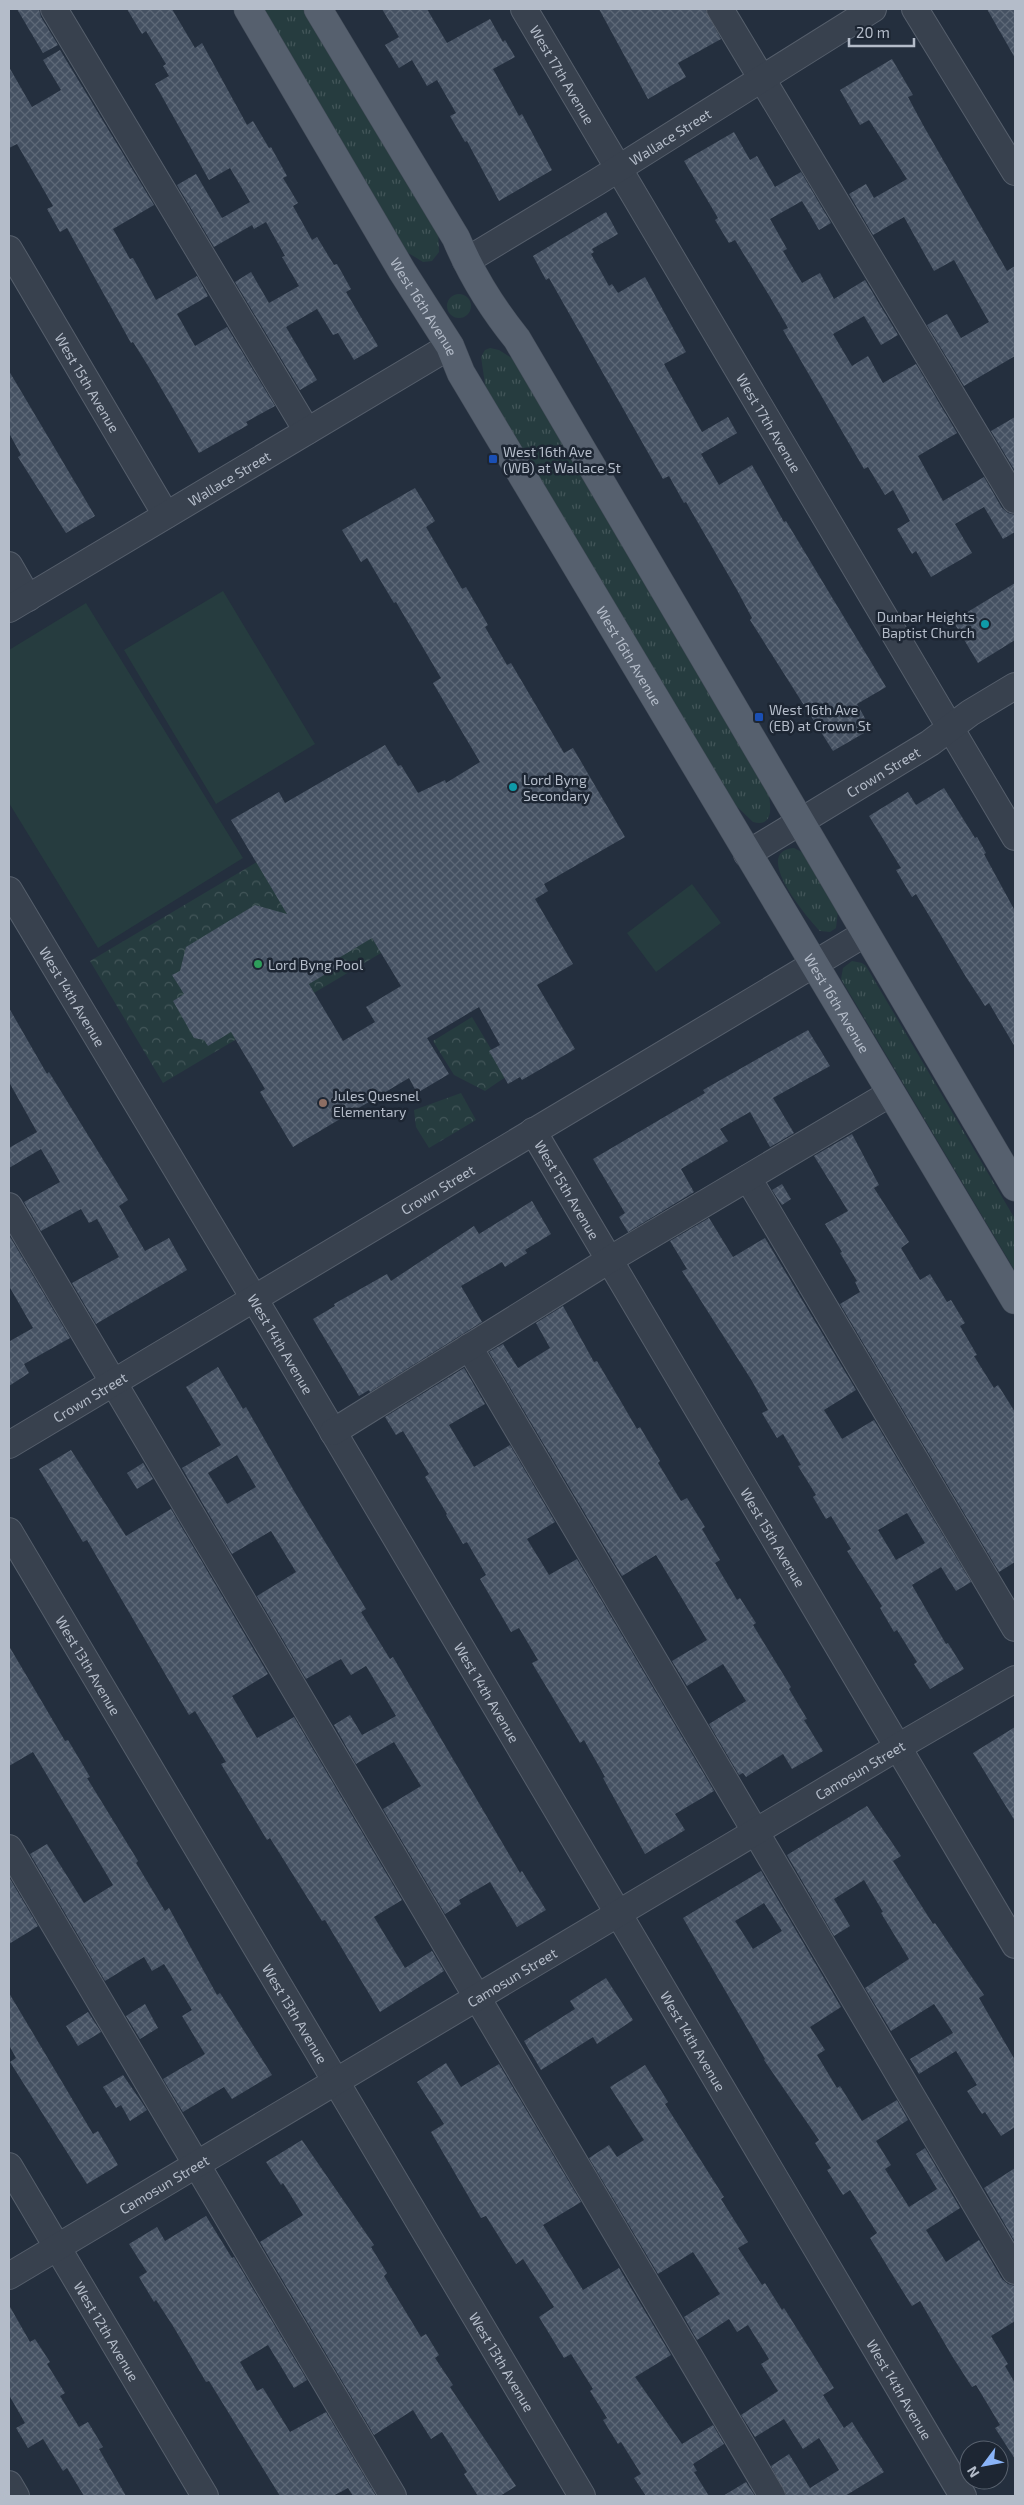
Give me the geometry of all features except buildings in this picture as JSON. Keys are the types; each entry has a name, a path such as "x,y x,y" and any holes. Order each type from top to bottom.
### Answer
{"main road":[{"name":"West 16th Avenue","path":"248,9 402,271 450,346 461,373 1015,1300"},
{"path":"318,9 456,238 466,261 499,317 522,347 1015,1187"}],"street":[{"path":"54,9 307,431"},
{"name":"West 17th Avenue","path":"524,9 1015,837"},
{"path":"720,9 1015,500"},
{"name":"Wallace Street","path":"466,261 873,9"},
{"path":"915,9 1015,172"},
{"name":"West 15th Avenue","path":"9,249 166,516"},
{"name":"Wallace Street","path":"18,604 450,346"},
{"path":"9,565 18,604"},
{"name":"Crown Street","path":"748,854 1015,686"},
{"name":"West 14th Avenue","path":"9,890 333,1432 963,2496"},
{"name":"Crown Street","path":"9,1444 866,933"},
{"path":"333,1432 609,1260 891,1092"},
{"name":"West 15th Avenue","path":"533,1131 1015,1945"},
{"path":"748,1178 1015,1628"},
{"path":"9,1206 772,2496"},
{"path":"469,1347 1015,2271"},
{"name":"West 13th Avenue","path":"9,1531 582,2496"},
{"name":"Camosun Street","path":"9,2276 1015,1679"},
{"path":"9,1848 393,2496"},
{"name":"West 12th Avenue","path":"9,2166 205,2496"},
{"path":"9,2484 16,2496"}],"green space":[{"path":"260,9 307,9 438,229 439,252 432,261 423,262 405,251"},
{"path":"459,294 467,298 471,306 467,314 459,318 451,314 447,306 451,298"},
{"path":"490,348 499,350 515,360 767,784 770,811 766,821 761,823 753,822 727,797 486,391 481,357 485,350"},
{"path":"223,591 315,744 216,804 124,650"},
{"path":"86,603 243,858 98,948 9,803 9,650"},
{"name":"Lord Byng Pool","path":"309,831 381,953 163,1083 90,961"},
{"path":"794,848 804,853 838,911 836,928 830,932 820,931 805,914 795,901 780,873 778,861 782,852"},
{"path":"692,884 721,923 656,972 627,933"},
{"path":"852,961 866,966 1015,1219 1015,1271 841,979 843,968"},
{"path":"472,1017 507,1076 485,1091 454,1075 433,1041"},
{"path":"461,1093 476,1120 429,1148 416,1127 414,1110"}],"place":[{"name":"West 16th Ave (WB) at Wallace St","path":"493,459"},
{"name":"Dunbar Heights Baptist Church","path":"985,624"},
{"name":"West 16th Ave (EB) at Crown St","path":"759,717"},
{"name":"Lord Byng Secondary","path":"513,787"},
{"name":"Lord Byng Pool","path":"258,964"},
{"name":"Jules Quesnel Elementary","path":"323,1103"}]}
